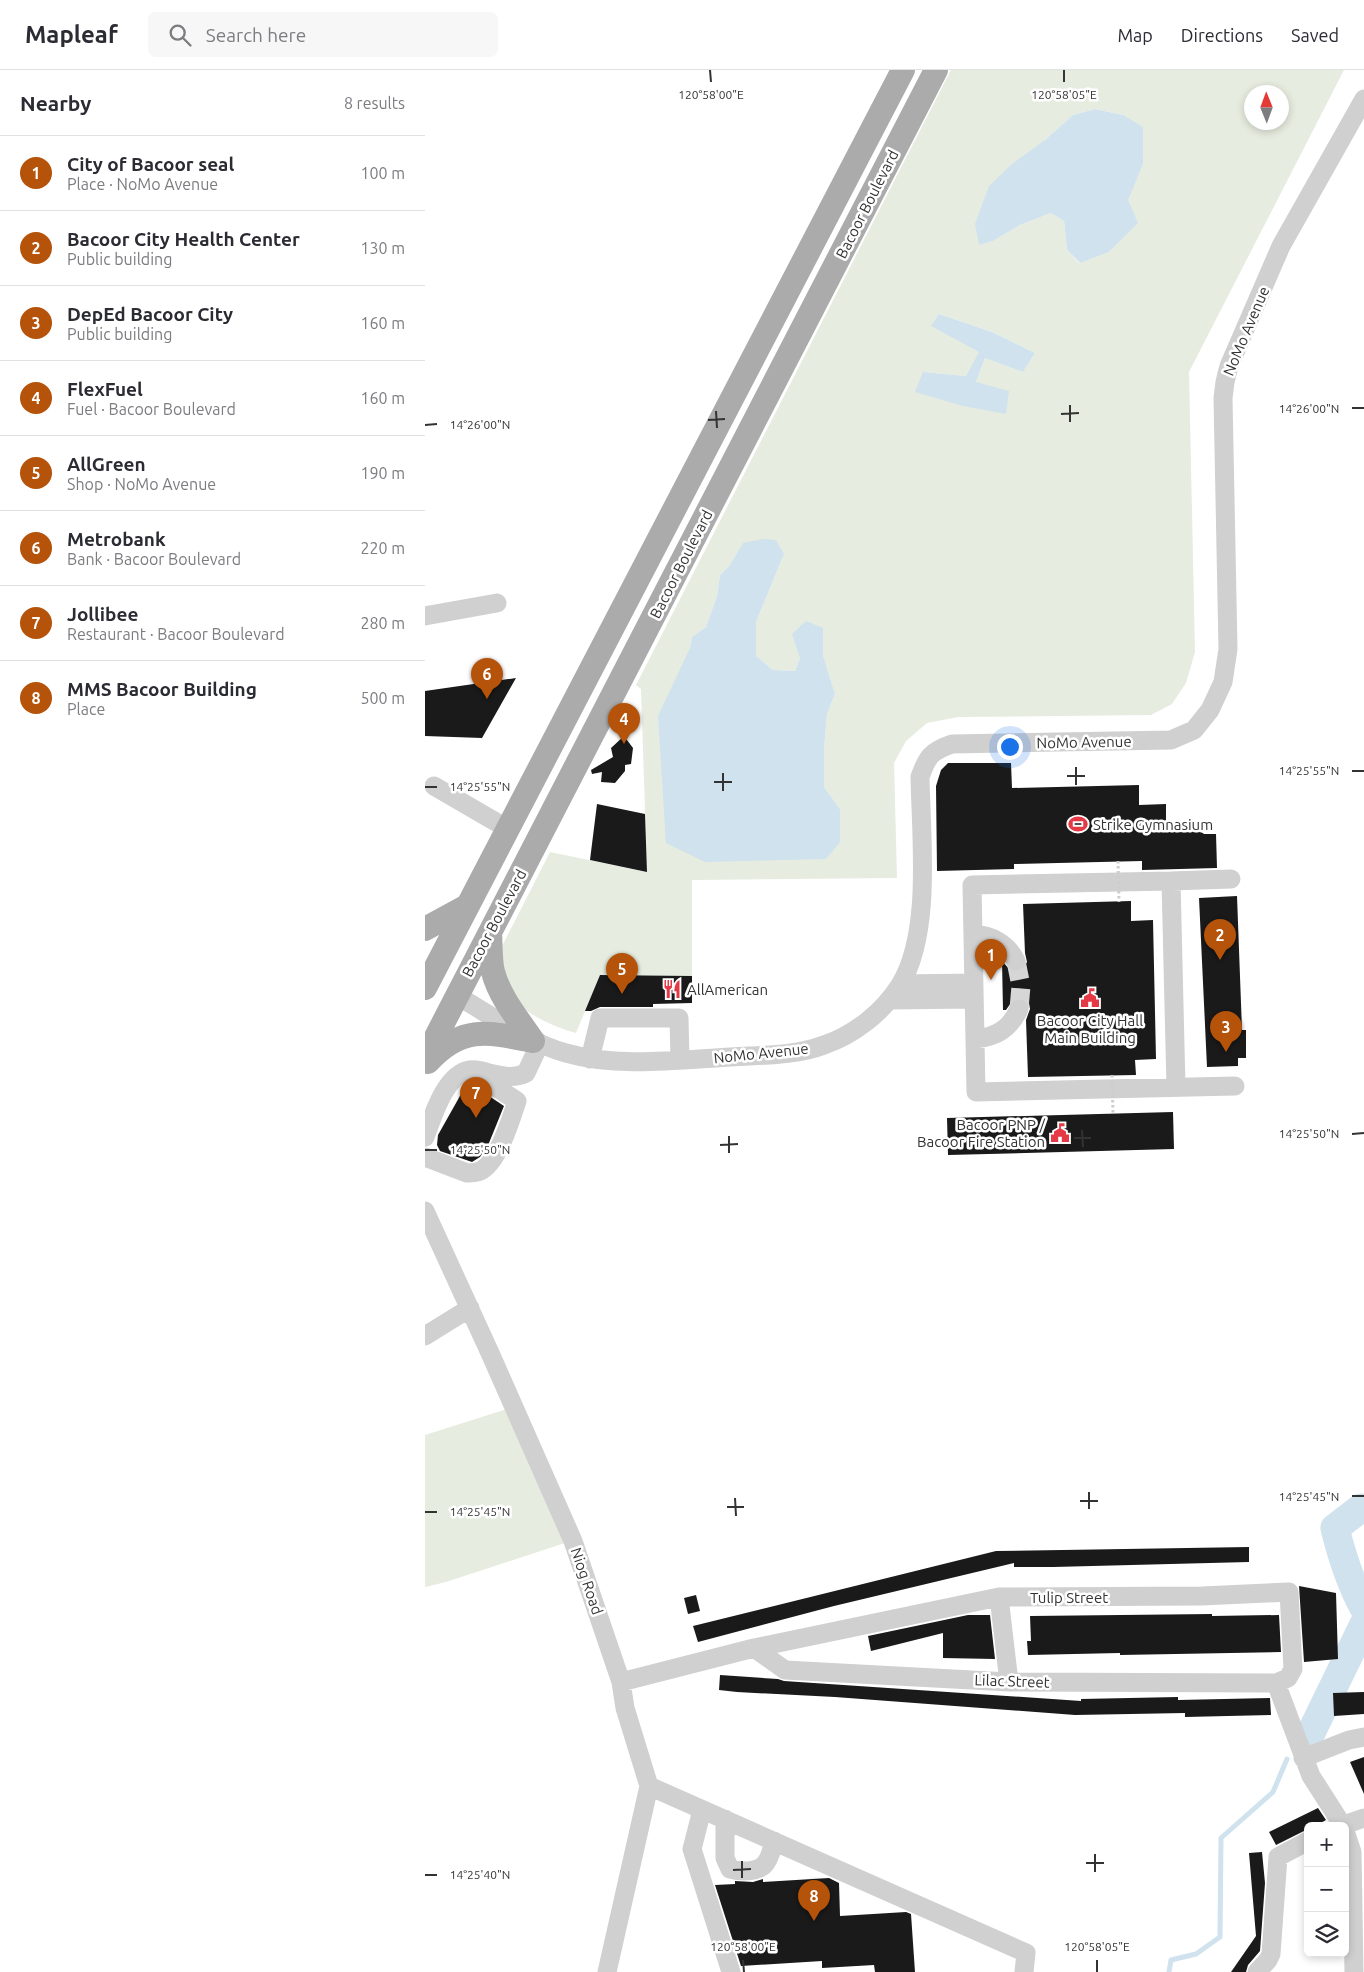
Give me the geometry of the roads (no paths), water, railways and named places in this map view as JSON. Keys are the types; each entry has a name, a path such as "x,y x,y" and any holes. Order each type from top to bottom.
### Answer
{"main road":[{"name":"Bacoor Boulevard","path":"425,988 431,962 467,906 508,829 903,70"},
{"name":"Bacoor Boulevard","path":"425,1058 936,70"},
{"path":"425,929 467,906"},
{"path":"490,933 493,971 497,984 537,1042"},
{"name":"NoMo Avenue","path":"431,962 456,995"},
{"name":"NoMo Avenue","path":"425,993 456,995"},
{"path":"425,1065 441,1048 456,1040 472,1035 492,1033 537,1042"}],"street":[{"name":"NoMo Avenue","path":"456,995 537,1042 564,1053 590,1059 680,1060 777,1054 803,1051 825,1045 859,1027 889,1000 901,984 914,954 919,926 922,878 920,777 927,759 938,749 952,744 1171,740 1194,730 1211,710 1223,682 1229,649 1223,398 1229,366 1281,246 1364,99"},
{"path":"425,616 497,603"},
{"path":"433,786 508,829"},
{"path":"1231,879 971,885 976,1092 1101,1080 1175,1087 1235,1086"},
{"path":"1171,880 1175,1087"},
{"path":"973,934 997,940 1012,952 1016,961"},
{"path":"901,984 974,991"},
{"path":"889,1000 974,991"},
{"path":"975,1039 1000,1033 1013,1021 1019,1009"},
{"path":"590,1059 600,1018 679,1018 680,1060"},
{"path":"425,1137 437,1107 455,1076 475,1069 508,1078 526,1074 537,1042"},
{"path":"425,1156 467,1173 482,1171 492,1160 508,1127 517,1101 494,1086 463,1072"},
{"name":"Niog Road","path":"426,1214 431,1242 470,1308 573,1541 621,1682 625,1708 649,1786 607,1972"},
{"path":"425,1336 470,1308"},
{"name":"Tulip Street","path":"621,1682 754,1648 999,1597 1203,1596 1289,1592 1293,1669 1288,1678 1276,1683"},
{"path":"999,1597 1009,1682"},
{"name":"Lilac Street","path":"754,1648 785,1670 1009,1682 1276,1683"},
{"path":"1276,1683 1311,1776 1340,1822"},
{"path":"1303,1758 1349,1740 1364,1737"},
{"path":"649,1786 1025,1953 1024,1972"},
{"path":"702,1810 692,1849 731,1972"},
{"path":"1349,1824 1364,1818"},
{"path":"725,1820 725,1858 730,1869 739,1872 760,1868 767,1862 774,1841"},
{"path":"1257,1972 1271,1954 1277,1857 1304,1843"},
{"path":"1349,1844 1352,1852 1354,1972"}],"water":[{"path":"1095,109 1123,115 1143,127 1143,164 1128,200 1138,223 1109,252 1080,263 1067,250 1064,221 1051,213 1020,225 993,241 979,245 975,224 989,186 1012,164 1045,140 1073,115"},
{"path":"939,314 992,332 1035,353 1023,372 985,358 976,382 1009,391 1006,414 963,406 915,392 923,372 966,376 979,352 931,326"},
{"path":"763,539 776,540 784,554 756,622 756,656 773,670 795,671 800,658 792,634 806,621 823,628 823,655 835,694 827,714 824,749 824,787 840,809 840,842 826,859 705,862 666,843 658,716 690,648 692,637 706,627 717,596 720,575 730,565 743,543"}],"waterway":[{"path":"1364,1509 1361,1508 1335,1528 1347,1569 1364,1608"},
{"path":"1307,1741 1364,1624"},
{"path":"1169,1972 1171,1960 1196,1954 1220,1937 1221,1838 1273,1792 1287,1759"}],"tunnel":[{"path":"1016,961 1021,986 1019,1009"}],"place":[{"name":"Metrobank","path":"487,699"},
{"name":"FlexFuel","path":"624,744"},
{"name":"Strike Gymnasium","path":"1078,824"},
{"name":"Bacoor City Health Center","path":"1220,960"},
{"name":"City of Bacoor seal","path":"991,980"},
{"name":"AllAmerican","path":"672,989"},
{"name":"AllGreen","path":"622,994"},
{"name":"Bacoor City Hall Main Building","path":"1090,998"},
{"name":"DepEd Bacoor City","path":"1226,1052"},
{"name":"Jollibee","path":"476,1118"},
{"name":"Bacoor PNP / Bacoor Fire Station","path":"1060,1133"},
{"name":"MMS Bacoor Building","path":"814,1921"}]}
